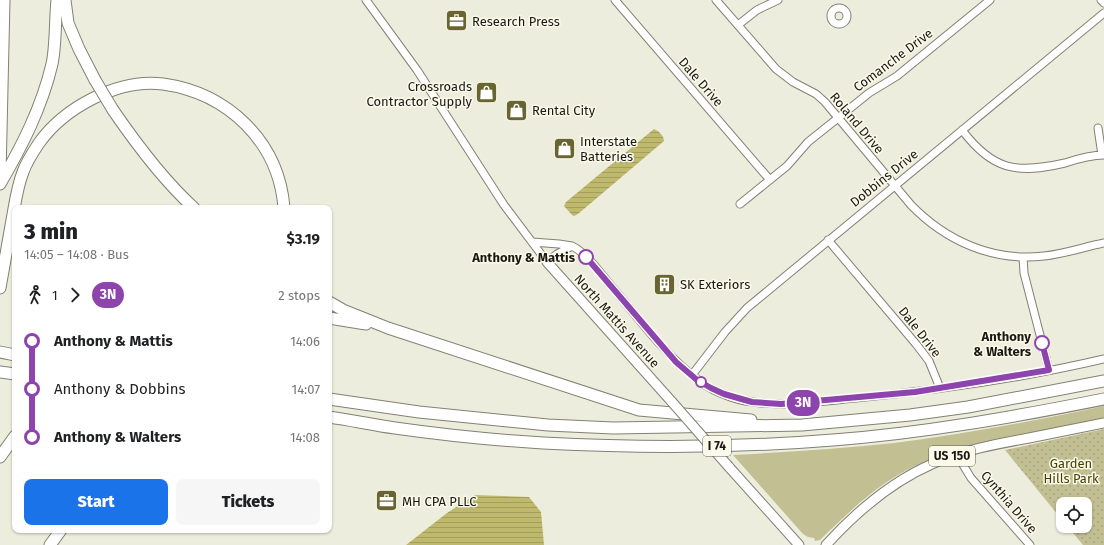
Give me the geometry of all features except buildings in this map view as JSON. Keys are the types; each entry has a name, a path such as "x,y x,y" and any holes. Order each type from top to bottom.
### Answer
{"highway":[{"path":"0,175 4,0"},
{"path":"0,184 30,127 47,82 52,62 57,0"},
{"path":"65,0 68,23 79,49 113,110 127,131 156,167 191,205"},
{"path":"15,205 23,172 39,143 54,126 73,110 103,93 135,84 162,84 190,91 217,102 235,114 262,143 275,166 284,205"},
{"path":"0,288 12,221"},
{"path":"332,304 343,310 388,328 639,410 802,425"},
{"path":"332,319 388,328"},
{"path":"0,352 12,354"},
{"path":"0,372 12,374"},
{"name":"I 74","path":"332,399 419,412 515,423 613,428 802,425 910,415 968,407 1104,381"},
{"name":"I 74","path":"332,418 395,428 472,437 541,442 656,447 744,445 834,440 938,429 997,420 1104,399"},
{"path":"332,424 395,428"},
{"path":"0,457 12,440"},
{"path":"50,545 59,533"}],"main road":[{"name":"North Mattis Avenue","path":"547,262 799,545"},
{"name":"US 150","path":"826,545 849,522 886,490 931,464 992,445 1104,423"}],"street":[{"name":"North Mattis Avenue","path":"366,0 417,70 477,164 547,262"},
{"path":"618,3 627,0"},
{"name":"Roland Drive","path":"716,0 776,69 793,82 816,94 825,102 894,186 923,217 948,235 975,248 992,254 1023,257 1058,254 1104,243"},
{"path":"738,25 757,10 778,0"},
{"path":"836,0 838,8"},
{"name":"Comanche Drive","path":"740,204 787,166 808,142 868,93 897,76 990,0"},
{"path":"1101,0 1104,3"},
{"name":"Dale Drive","path":"618,3 770,180"},
{"name":"Dobbins Drive","path":"692,375 725,332 747,308 1104,13"},
{"path":"962,130 973,144 990,158 1017,168 1034,169 1103,155 1098,128"},
{"name":"Dale Drive","path":"828,240 925,356 933,368 940,388"},
{"path":"532,242 559,244 572,246 578,249 676,362 704,384 724,394 752,402 764,404 819,402 915,392 1049,370 1104,359"},
{"path":"547,262 561,251 572,246"},
{"path":"1023,257 1028,288 1049,370"},
{"name":"Cynthia Drive","path":"957,455 972,478 1030,545"}],"green space":[{"path":"1104,406 1104,418 984,443 932,458 884,484 853,509 820,540 815,541 814,538 803,534 733,455 834,449 947,436"},
{"name":"Garden Hills Park","path":"1104,429 1104,545 1083,545 1073,533 1092,533 1092,497 1056,497 1056,512 1005,450"}],"shaded area":[{"path":"654,129 661,134 664,141 578,214 574,216 572,215 564,206 566,202"},
{"path":"475,495 529,497 541,512 544,545 406,545 447,513"}],"bus line":[{"name":"3N","path":"586,257 676,362 697,380 711,388 724,394 752,402 764,404 819,402 915,392 953,387 1049,370 1042,343"}],"place":[{"name":"Research Press","path":"457,21"},
{"name":"Crossroads Contractor Supply","path":"487,93"},
{"name":"Rental City","path":"517,110"},
{"name":"Interstate Batteries","path":"565,148"},
{"name":"Anthony & Mattis","path":"586,257"},
{"name":"SK Exteriors","path":"664,284"},
{"name":"Anthony & Walters","path":"1042,343"},
{"name":"MH CPA PLLC","path":"387,501"}]}
